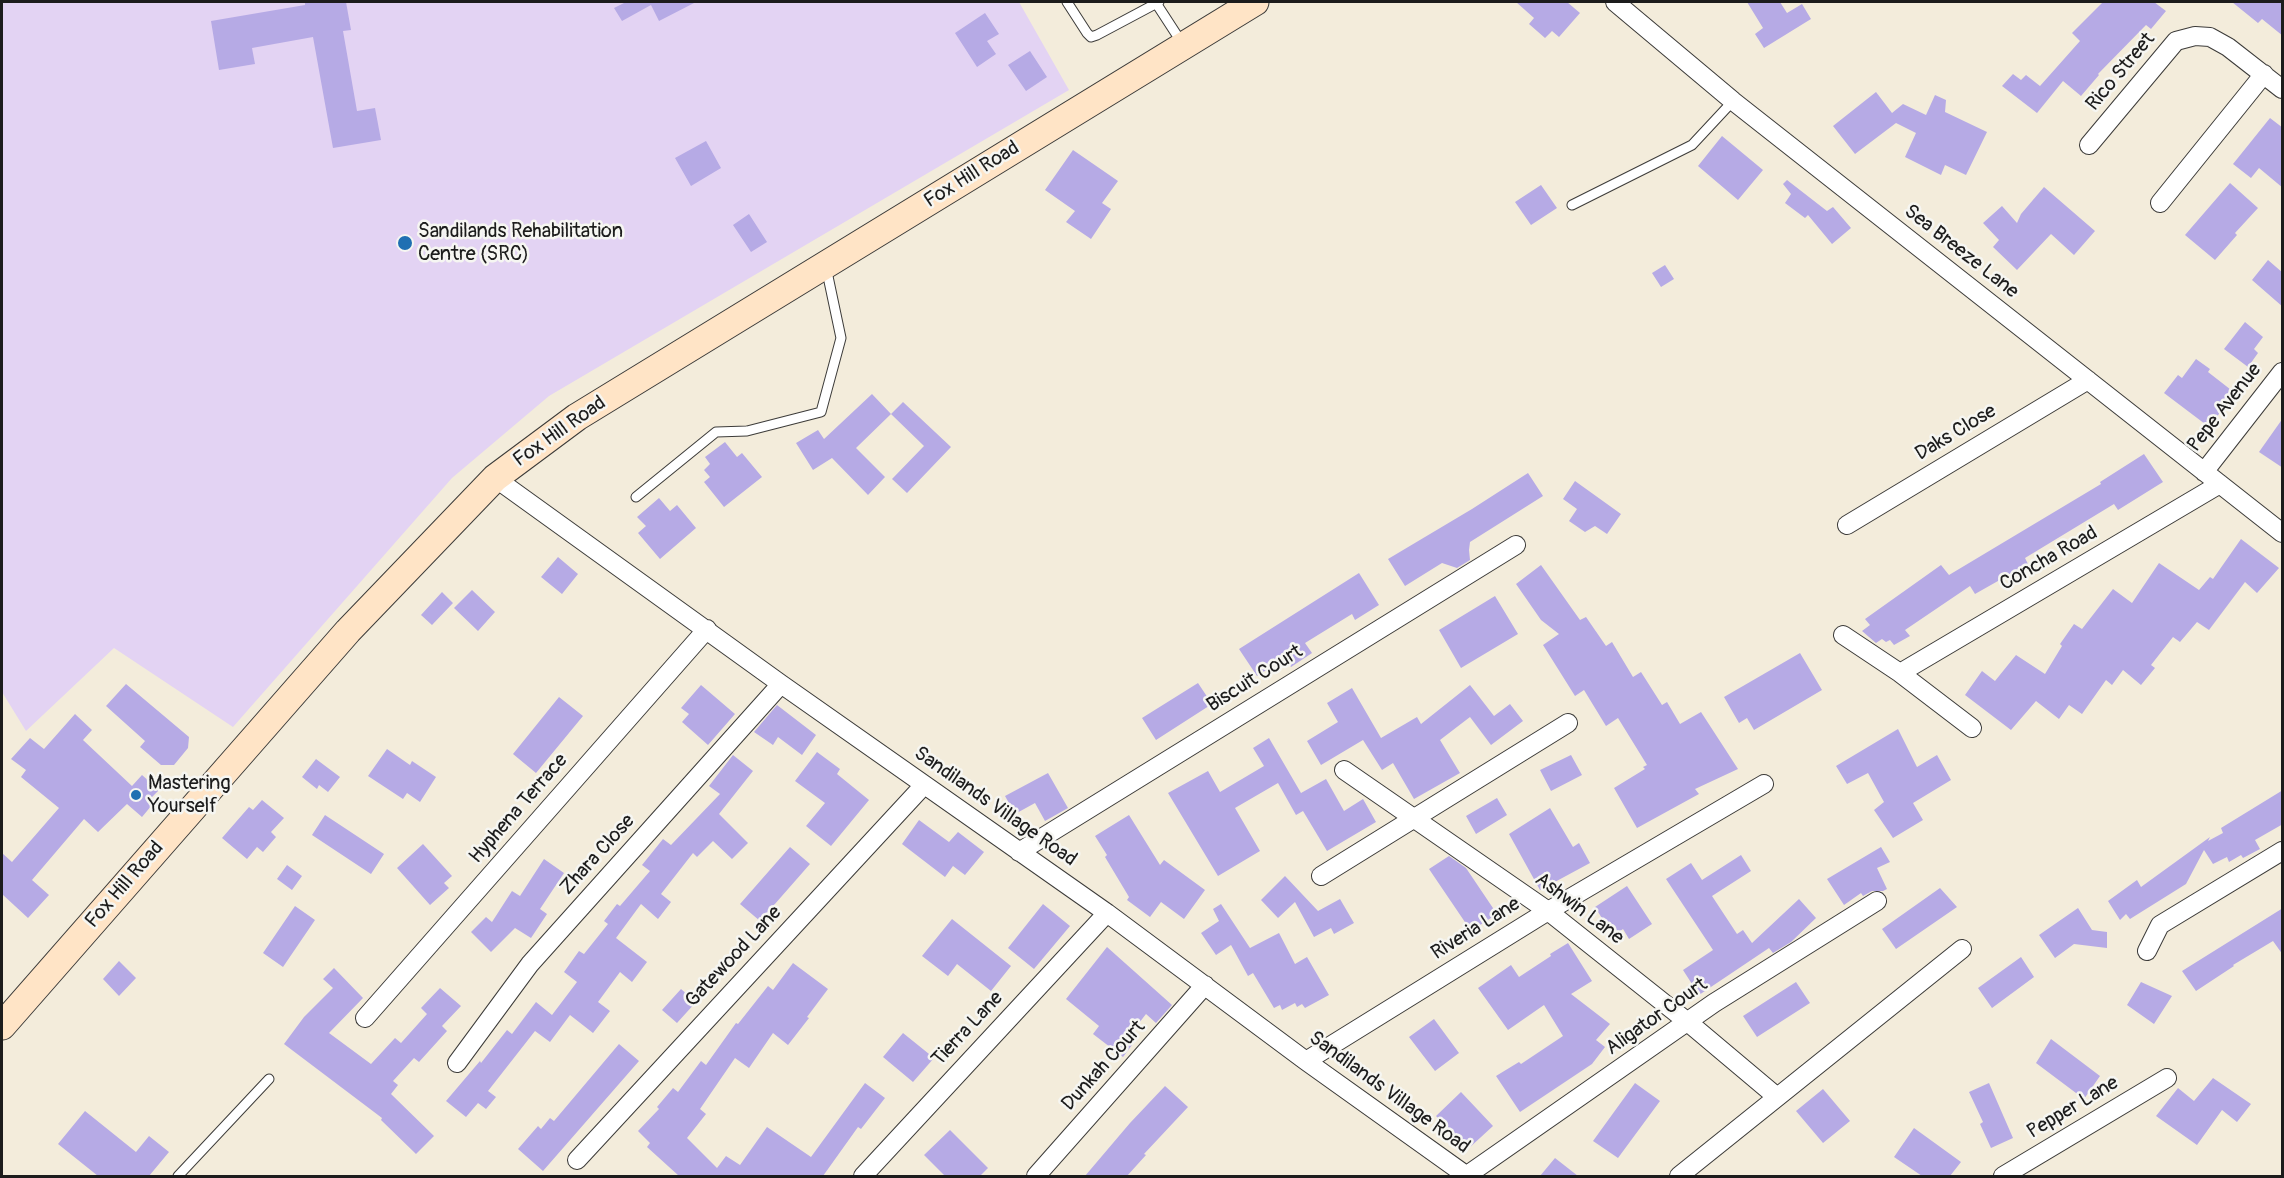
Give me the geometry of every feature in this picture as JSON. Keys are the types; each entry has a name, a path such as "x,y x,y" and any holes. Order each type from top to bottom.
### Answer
{"main road":[{"name":"Fox Hill Road","path":"2,1026 348,632 495,478 577,417 1255,2"}],"street":[{"name":"Sea Breeze Lane","path":"1615,2 1733,100 2283,534"},
{"name":"Rico Street","path":"2089,145 2176,41 2195,36 2210,37 2228,47 2283,89"},
{"path":"2160,203 2264,74"},
{"name":"Pepe Avenue","path":"2204,472 2283,372"},
{"name":"Daks Close","path":"1848,525 2088,380"},
{"name":"Sandilands Village Road","path":"495,478 707,628 781,684 1107,913 1306,1062 1467,1176"},
{"name":"Concha Road","path":"1899,673 2220,484"},
{"name":"Biscuit Court","path":"1018,852 1516,545"},
{"name":"Hyphena Terrace","path":"365,1018 707,628"},
{"path":"1843,634 1972,728"},
{"name":"Zhara Close","path":"457,1063 530,964 781,684"},
{"path":"1321,876 1568,723"},
{"name":"Ashwin Lane","path":"1344,770 1548,911 1689,1023 1777,1097"},
{"name":"Riveria Lane","path":"1306,1062 1548,911 1764,784"},
{"name":"Gatewood Lane","path":"577,1160 924,785"},
{"path":"2147,951 2160,925 2283,851"},
{"name":"Aligator Court","path":"1467,1176 1689,1023 1714,1003 1877,901"},
{"name":"Tierra Lane","path":"863,1176 1107,913"},
{"path":"1678,1176 1962,949"},
{"name":"Dunkah Court","path":"1036,1176 1205,985"},
{"name":"Pepper Lane","path":"2002,1176 2167,1078"}],"lane":[{"path":"1069,2 1091,37 1158,2 1183,45"},
{"path":"1572,204 1692,145 1733,100"},
{"path":"636,496 716,432 747,431 821,412 841,338 825,265"},
{"path":"178,1176 268,1079"}],"shaded area":[{"name":"Sandilands Rehabilitation Centre (SRC)","path":"2,2 1019,2 1069,90 549,396 452,478 233,727 114,648 26,731 2,692"}],"building":[{"path":"305,2 346,2 351,30 343,31 357,111 375,108 381,140 333,148 313,37 252,48 255,64 219,70 211,21 305,5"},
{"path":"626,2 696,2 659,21 651,5 622,21 614,8"},
{"path":"1516,2 1567,2 1580,13 1559,37 1552,31 1545,38 1529,24 1534,18"},
{"path":"1747,2 1780,2 1787,13 1802,4 1811,19 1764,48 1755,34 1763,28"},
{"path":"2103,2 2154,2 2166,11 2151,29 2146,25 2098,74 2081,96 2063,81 2037,113 2002,86 2013,74 2021,80 2026,75 2040,86 2080,41 2072,33"},
{"path":"2232,2 2283,2 2283,36 2262,19 2258,23"},
{"path":"985,13 999,34 987,41 996,54 977,67 955,33"},
{"path":"1030,51 1047,77 1026,91 1008,65"},
{"path":"1876,92 1892,113 1903,104 1926,115 1935,95 1946,100 1945,112 1987,132 1966,175 1945,165 1941,175 1905,157 1916,133 1896,123 1855,154 1833,126"},
{"path":"2270,118 2283,128 2283,188 2259,168 2251,178 2233,164"},
{"path":"1722,136 1763,170 1738,200 1698,166"},
{"path":"706,141 721,168 691,186 675,158"},
{"path":"1073,150 1118,181 1102,203 1111,209 1091,239 1066,222 1075,211 1045,190"},
{"path":"1787,180 1827,211 1833,207 1851,228 1832,244 1808,215 1805,218 1785,203 1791,194 1783,184"},
{"path":"2230,183 2258,208 2215,260 2185,235"},
{"path":"1541,185 1557,208 1531,225 1515,202"},
{"path":"2044,187 2095,231 2074,255 2051,234 2017,270 1993,247 1999,240 1983,223 2002,206 2017,223 2021,214"},
{"path":"749,214 767,242 751,252 733,225"},
{"path":"2268,260 2283,273 2283,307 2252,280"},
{"path":"1665,265 1674,279 1661,287 1652,273"},
{"path":"2245,322 2263,337 2254,349 2258,353 2248,367 2224,349"},
{"path":"2196,359 2210,369 2208,372 2235,393 2209,427 2164,393 2178,375 2182,378"},
{"path":"872,394 891,414 856,448 885,477 868,495 832,458 813,470 796,443 818,430 824,439"},
{"path":"903,402 951,447 907,493 892,479 924,446 891,414"},
{"path":"2283,418 2283,468 2259,452"},
{"path":"725,442 737,457 742,453 762,477 724,507 704,482 710,477 704,470 710,464 705,457"},
{"path":"2144,454 2163,482 2118,510 2114,504 2025,558 2028,564 1975,594 1970,586 1905,630 1910,636 1894,645 1890,640 1886,642 1882,639 1876,643 1862,631 1870,625 1865,619 1941,565 1949,575 2101,484 2100,482"},
{"path":"1528,473 1543,496 1470,542 1470,560 1457,568 1442,563 1405,586 1388,559"},
{"path":"1575,481 1621,514 1607,534 1595,526 1585,532 1569,521 1577,509 1563,499"},
{"path":"659,498 670,511 677,505 696,528 660,559 638,533 646,526 637,517"},
{"path":"2241,539 2279,568 2257,593 2245,582 2209,630 2197,622 2180,642 2173,637 2151,665 2155,668 2141,685 2123,670 2112,685 2106,680 2082,714 2069,705 2059,719 2036,701 2011,730 1965,695 1982,671 1995,681 2016,655 2045,674 2062,646 2060,644 2074,624 2082,629 2113,589 2132,603 2159,563 2199,590 2210,577 2213,579"},
{"path":"558,557 578,574 562,594 541,577"},
{"path":"1541,565 1580,620 1586,617 1606,646 1612,642 1633,677 1641,672 1662,705 1667,702 1680,724 1701,712 1738,769 1695,789 1699,794 1637,828 1614,788 1645,769 1643,767 1647,765 1618,718 1606,726 1584,690 1575,696 1543,645 1559,634 1541,620 1516,584"},
{"path":"1359,573 1379,605 1355,620 1352,614 1305,643 1312,653 1291,667 1285,658 1257,676 1239,649"},
{"path":"472,590 495,612 478,631 454,608"},
{"path":"442,592 453,603 432,625 421,615"},
{"path":"1495,596 1518,634 1461,668 1439,630"},
{"path":"1800,653 1822,690 1754,730 1747,718 1739,723 1724,697"},
{"path":"1198,683 1212,704 1156,740 1142,718"},
{"path":"126,684 189,737 188,748 174,765 161,765 140,747 145,741 106,706"},
{"path":"701,685 735,714 708,745 682,722 689,714 681,708"},
{"path":"1470,685 1494,716 1510,704 1523,721 1491,745 1470,717 1440,740 1460,773 1414,799 1393,763 1382,770 1363,740 1321,765 1307,741 1338,722 1327,703 1352,688 1381,738 1417,717 1421,724"},
{"path":"559,697 583,716 536,773 513,754"},
{"path":"777,705 816,735 802,755 778,737 773,745 754,732"},
{"path":"75,714 92,730 83,740 132,786 142,775 159,790 148,801 152,805 142,817 127,804 98,832 84,819 32,880 49,895 28,918 2,894 2,853 12,862 59,808 21,777 26,770 11,759 30,738 44,749"},
{"path":"1898,729 1917,767 1937,755 1951,780 1913,803 1923,820 1893,838 1874,810 1884,802 1868,773 1847,784 1836,766"},
{"path":"1269,738 1301,793 1326,779 1344,811 1363,799 1376,822 1327,851 1303,811 1296,815 1278,783 1235,808 1260,851 1218,876 1168,793 1208,771 1220,792 1264,766 1253,748"},
{"path":"387,749 410,765 412,761 436,777 420,802 407,793 403,799 368,776"},
{"path":"817,752 840,769 837,774 869,800 831,846 806,826 825,803 795,781"},
{"path":"733,755 753,771 719,814 748,843 732,859 713,841 697,857 693,853 661,894 671,902 658,919 641,904 616,938 647,962 632,982 620,972 598,1002 610,1011 593,1033 570,1015 550,1042 535,1031 488,1091 496,1097 486,1109 478,1103 466,1117 446,1101 507,1030 512,1034 536,1002 552,1015 577,982 564,972 579,951 584,954 608,924 604,921 617,904 620,906 650,871 642,865 663,839 671,845 720,794 709,786"},
{"path":"1571,755 1582,775 1551,791 1540,770"},
{"path":"316,759 340,777 328,792 319,785 317,789 302,777"},
{"path":"1048,773 1068,808 1045,821 1035,803 1015,814 1005,796"},
{"path":"2283,790 2283,824 2255,840 2260,849 2243,858 2241,855 2229,862 2227,857 2213,864 2204,850 2186,884 2130,919 2126,914 2120,920 2108,901 2137,880 2141,887 2210,837 2208,841 2223,833 2221,828"},
{"path":"1497,798 1507,815 1476,834 1466,816"},
{"path":"262,800 284,818 271,832 276,837 263,852 257,847 247,859 222,838 249,807 253,810"},
{"path":"1550,808 1573,847 1579,843 1590,863 1540,890 1509,834"},
{"path":"325,815 384,854 371,874 312,835"},
{"path":"1129,815 1160,865 1164,860 1205,890 1184,919 1161,902 1150,917 1127,900 1129,897 1095,836"},
{"path":"919,820 949,842 958,832 984,852 965,875 953,866 945,877 902,844"},
{"path":"423,844 452,876 444,883 449,888 430,905 397,868"},
{"path":"790,847 810,864 760,921 740,904"},
{"path":"1881,847 1890,862 1877,868 1887,889 1872,891 1863,896 1861,893 1844,905 1827,879"},
{"path":"1741,855 1751,871 1712,896 1737,934 1743,930 1752,943 1799,899 1816,918 1791,942 1773,953 1769,948 1699,995 1683,970 1713,950 1666,879 1691,863 1702,880"},
{"path":"1449,856 1466,868 1497,914 1471,931 1429,869"},
{"path":"544,859 564,873 540,909 547,914 531,938 515,928 491,952 471,932 486,917 492,922 512,891 520,896"},
{"path":"287,865 302,876 292,890 277,879"},
{"path":"1285,876 1318,911 1340,899 1354,923 1334,934 1331,928 1314,937 1295,902 1278,918 1261,900"},
{"path":"1627,886 1652,924 1629,939 1623,929 1613,936 1595,907"},
{"path":"1940,888 1957,907 1896,949 1882,929"},
{"path":"1043,904 1070,926 1034,969 1008,948"},
{"path":"1221,904 1250,948 1279,933 1295,964 1307,957 1329,995 1305,1008 1302,1004 1297,1007 1295,1003 1282,1010 1280,1005 1274,1008 1253,973 1248,976 1231,945 1216,955 1201,933 1219,921 1213,909"},
{"path":"295,906 315,920 283,967 263,953"},
{"path":"2078,908 2092,930 2107,932 2107,948 2074,944 2055,958 2039,935"},
{"path":"2283,908 2283,955 2273,941 2196,991 2182,971"},
{"path":"952,919 1011,966 991,991 957,964 948,976 922,956"},
{"path":"1568,943 1592,981 1571,994 1610,1024 1596,1040 1605,1047 1592,1064 1520,1112 1496,1076 1519,1062 1521,1064 1563,1036 1544,1005 1508,1030 1478,988 1511,965 1519,977"},
{"path":"1107,947 1172,1005 1156,1023 1146,1014 1129,1036 1135,1041 1123,1057 1093,1034 1099,1026 1066,999"},
{"path":"2021,957 2034,977 1992,1008 1978,988"},
{"path":"119,961 136,978 119,996 103,979"},
{"path":"793,963 828,989 788,1045 773,1033 749,1068 735,1058 700,1109 706,1114 687,1138 717,1168 726,1156 740,1165 767,1127 811,1157 865,1083 885,1098 861,1129 858,1127 823,1176 679,1176 647,1147 650,1143 638,1131 659,1109 657,1107 673,1088 678,1092 701,1061 706,1065 736,1023 738,1024 768,986 773,990"},
{"path":"334,968 363,998 329,1033 371,1064 395,1038 401,1043 427,1014 421,1008 440,988 461,1006 442,1026 447,1031 419,1062 414,1058 393,1081 398,1085 391,1094 434,1136 416,1154 381,1120 382,1118 284,1044 304,1017 333,988 323,979"},
{"path":"1796,982 1810,1003 1757,1037 1743,1016"},
{"path":"2141,982 2172,996 2154,1024 2127,1005"},
{"path":"681,989 696,1002 677,1023 662,1010"},
{"path":"1434,1019 1459,1053 1435,1071 1409,1037"},
{"path":"903,1033 934,1058 913,1082 883,1057"},
{"path":"2051,1039 2100,1076 2084,1099 2036,1063"},
{"path":"619,1044 639,1061 543,1171 518,1149 538,1126 541,1129 550,1118 554,1121"},
{"path":"2213,1078 2251,1104 2237,1122 2222,1110 2197,1145 2156,1116 2178,1088 2194,1101"},
{"path":"1635,1083 1660,1101 1618,1158 1593,1141"},
{"path":"1989,1083 2013,1138 1991,1148 1980,1124 1983,1122 1969,1092"},
{"path":"1165,1086 1188,1107 1144,1154 1146,1155 1127,1176 1085,1176 1130,1123"},
{"path":"1823,1089 1850,1121 1823,1143 1796,1111"},
{"path":"1461,1092 1493,1126 1468,1149 1436,1116"},
{"path":"85,1111 136,1152 149,1136 169,1152 149,1176 98,1176 58,1144"},
{"path":"1914,1128 1961,1162 1950,1176 1922,1176 1894,1157"},
{"path":"950,1130 988,1168 980,1176 945,1176 924,1155"},
{"path":"1555,1158 1578,1176 1540,1176"}],"place":[{"name":"Sandilands Rehabilitation Centre (SRC)","path":"405,243"},
{"name":"Mastering Yourself","path":"136,795"}]}
